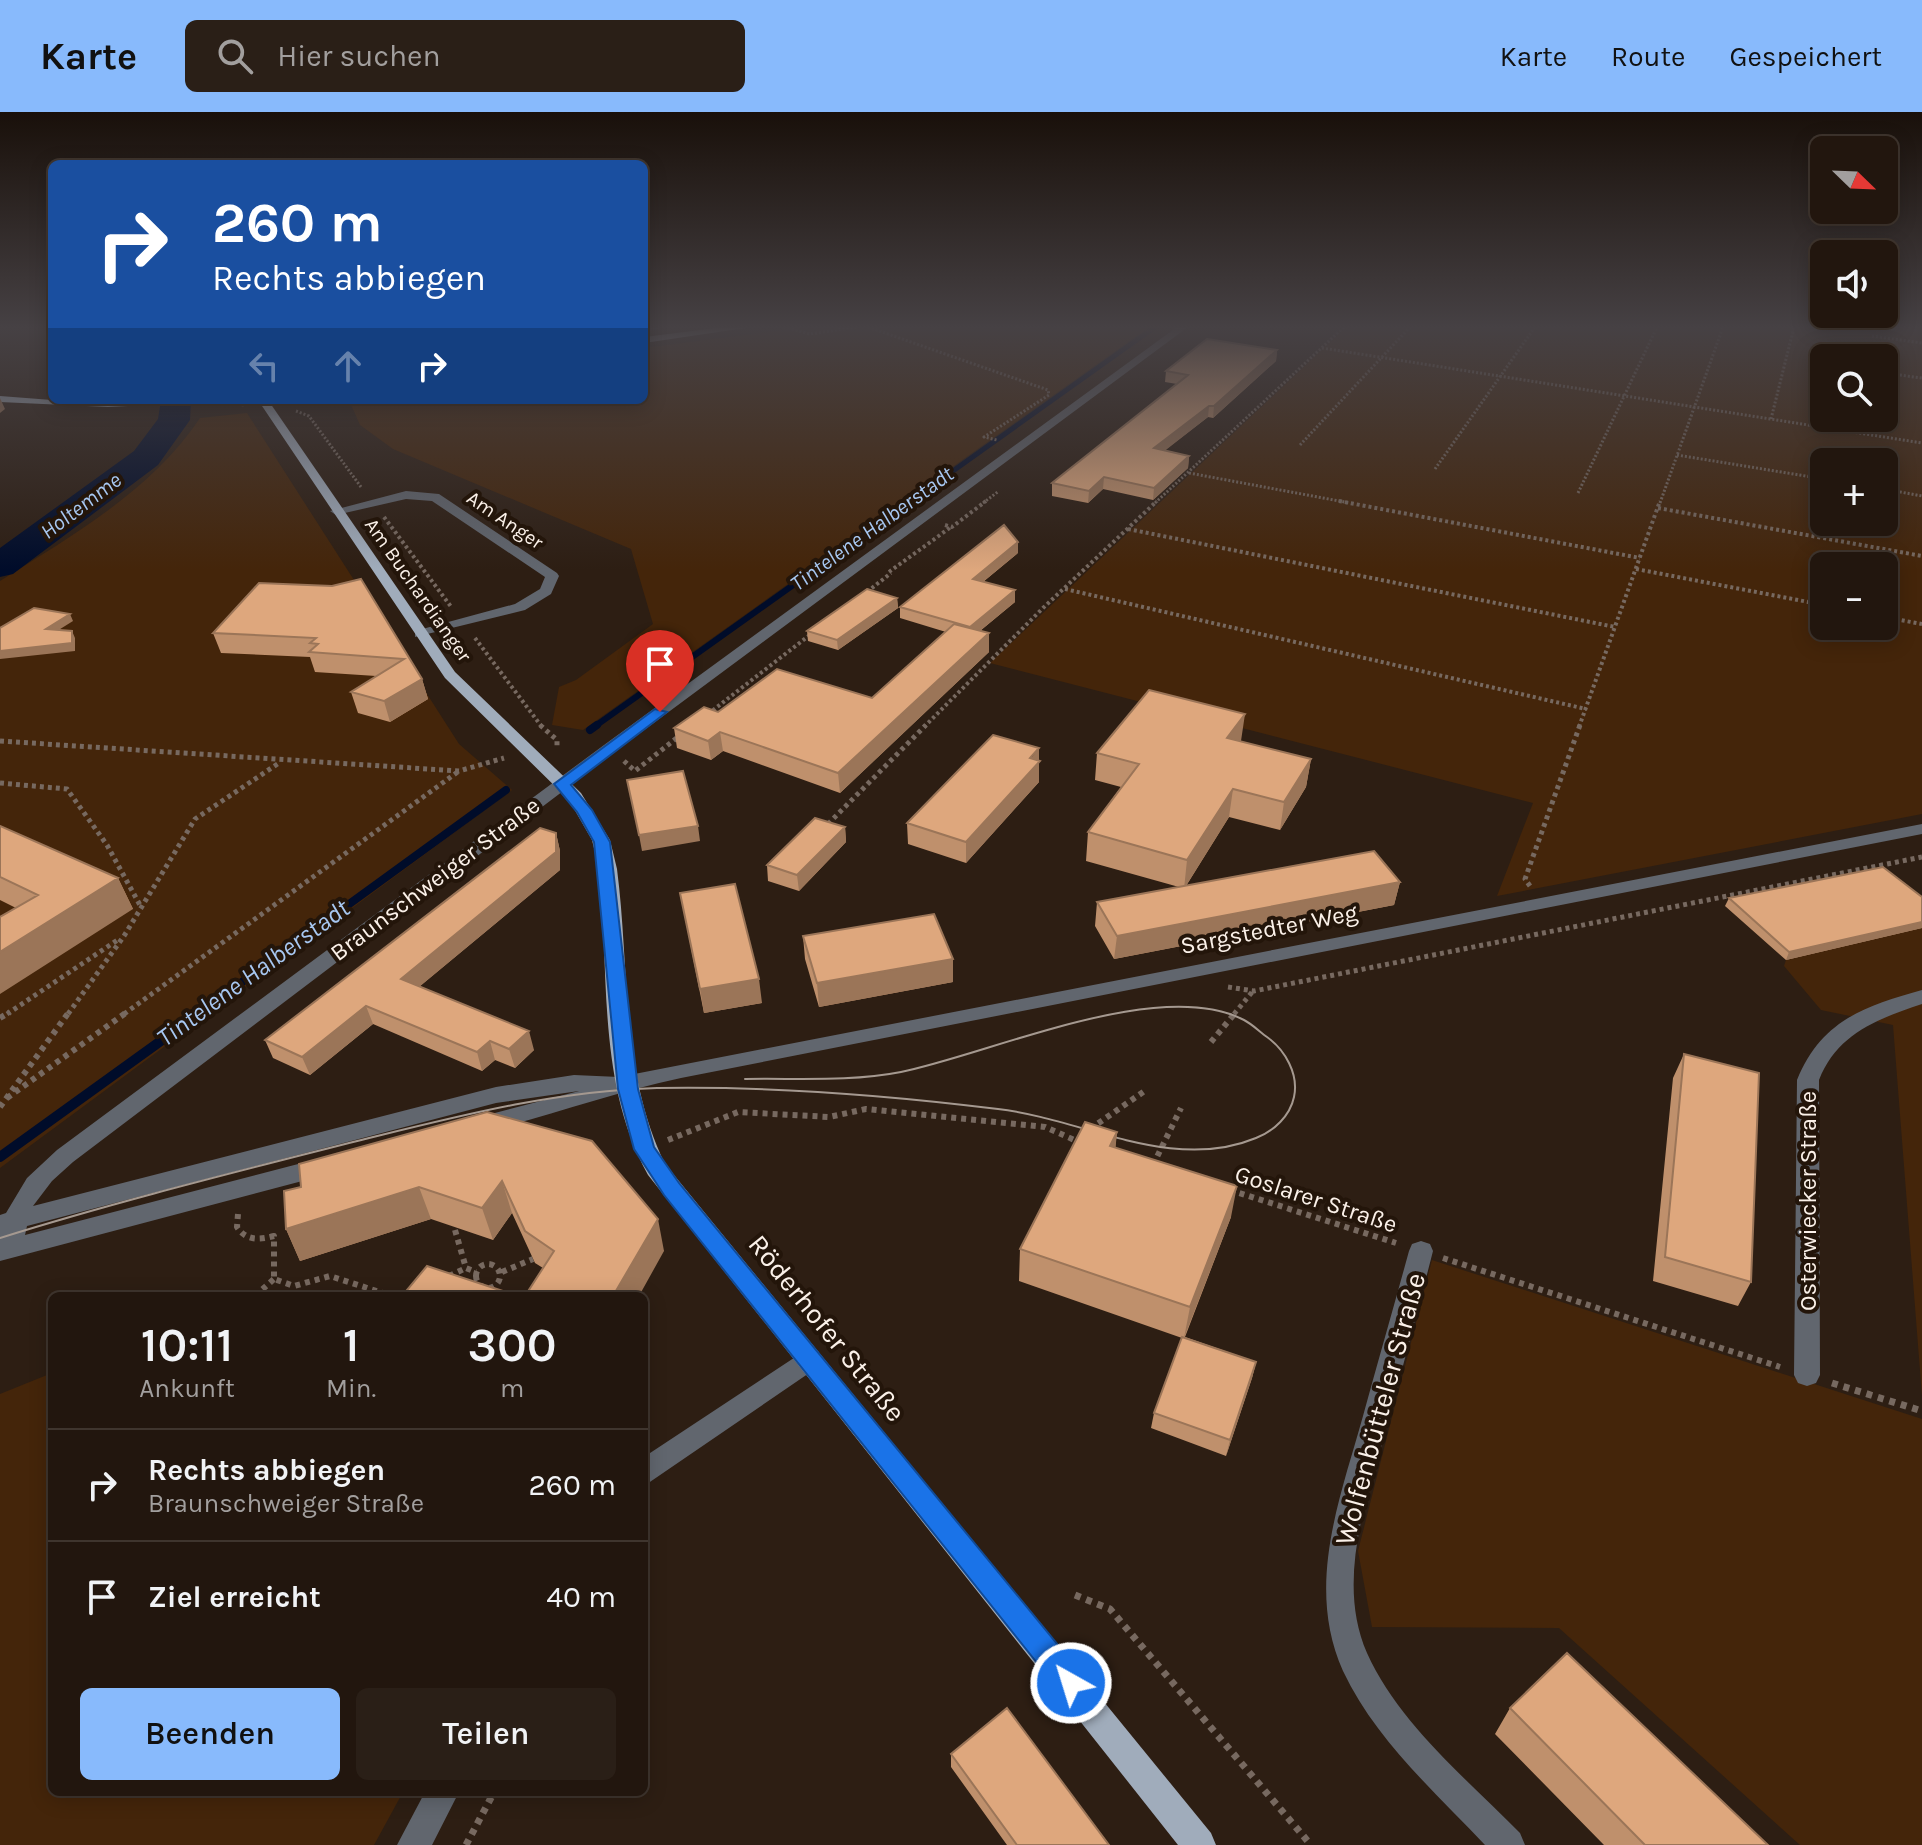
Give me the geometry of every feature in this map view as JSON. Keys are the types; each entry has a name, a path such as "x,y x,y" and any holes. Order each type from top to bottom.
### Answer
{"main road":[{"name":"Am Buchardianger","path":"268,408 420,634 475,703 562,784"},
{"name":"Röderhofer Straße","path":"562,784 584,810 602,842 631,1112 645,1149 672,1189 1199,1845"}],"street":[{"name":"Braunschweiger Straße","path":"349,1160 6,1249 7,1222 36,1180 65,1156 610,748 1073,408"},
{"name":"Am Anger","path":"336,511 406,495 435,497 552,576 546,591 520,607 420,634"},
{"name":"Sargstedter Weg","path":"627,1082 1922,829"},
{"name":"Osterwiecker Straße","path":"1807,1375 1808,1080 1815,1059 1827,1042 1855,1022 1922,997"},
{"path":"456,1132 558,1106 627,1082"},
{"path":"7,1222 496,1095 574,1083 627,1082"},
{"name":"Wolfenbütteler Straße","path":"1421,1251 1347,1524 1339,1567 1340,1607 1345,1636 1361,1677 1419,1749 1508,1845"},
{"path":"648,1470 809,1359"},
{"path":"414,1845 441,1796"}],"path":[{"path":"989,438 984,437 1029,408"},
{"path":"828,824 1064,589 1257,408"},
{"path":"1300,445 1335,408"},
{"path":"1435,469 1478,408"},
{"path":"1578,493 1619,408"},
{"path":"1542,903 1525,879 1694,408"},
{"path":"1699,408 1922,443"},
{"path":"1771,420 1774,408"},
{"path":"290,409 309,416 537,723 557,740 562,784"},
{"path":"1677,455 1810,477"},
{"path":"1188,473 1640,558"},
{"path":"1898,492 1922,496"},
{"path":"1658,508 1922,556"},
{"path":"1128,529 1615,627"},
{"path":"1636,569 1810,602"},
{"path":"855,601 891,573"},
{"path":"1064,589 1586,709"},
{"path":"1898,620 1922,624"},
{"path":"696,724 818,629"},
{"path":"610,748 635,771 684,733"},
{"path":"0,741 280,762 459,771 528,751"},
{"path":"0,1107 124,936 195,819 280,762"},
{"path":"7,1098 459,771"},
{"path":"0,783 67,789 107,845 141,908"},
{"path":"1191,971 1197,980 1254,991 1922,857"},
{"path":"0,1018 124,936"},
{"path":"1211,1042 1254,991"},
{"path":"1079,1142 1085,1132 1146,1090"},
{"path":"1153,1166 1181,1108"},
{"path":"645,1149 738,1112 829,1117 866,1109 1045,1127 1094,1147"},
{"path":"1138,1161 1168,1170"},
{"path":"241,1188 237,1227 240,1232 253,1239 274,1236 274,1279 259,1292"},
{"name":"Goslarer Straße","path":"1227,1189 1922,1411"},
{"path":"455,1230 466,1268"},
{"path":"476,1272 475,1284 483,1288 493,1286 502,1272 533,1259"},
{"path":"439,1279 466,1268 476,1272 491,1265 502,1272"},
{"path":"274,1279 294,1286 330,1276 380,1292"},
{"path":"1075,1595 1110,1609 1311,1845"},
{"path":"466,1845 492,1796"}],"shaded area":[{"path":"352,408 1035,408 583,730 552,725 559,687 576,680 653,624 631,549 393,449 360,425"},
{"path":"1260,408 1810,408 1810,432 1898,432 1898,408 1922,408 1922,814 1497,896 1533,803 990,663"},
{"path":"247,413 459,744 512,790 0,1168 0,581 109,510 134,490 180,444 200,418"},
{"path":"1922,928 1922,1396 1893,1025 1821,1010 1784,966 1786,960"},
{"path":"1432,1260 1922,1419 1922,1845 1800,1845 1559,1628 1372,1627 1358,1551"},
{"path":"48,1375 48,1796 401,1796 374,1845 0,1845 0,1394"}],"building":[{"path":"1147,408 1207,408 1154,448 1189,456 1154,488 1104,477 1089,491 1052,483"},
{"path":"1004,525 1018,542 973,579 1015,590 970,627 900,607"},
{"path":"361,579 422,679 384,701 351,692 404,659 309,652 318,644 310,643 316,638 213,633 259,583 332,586"},
{"path":"867,589 897,598 837,640 807,631"},
{"path":"34,608 70,614 46,629 72,631 72,643 0,651 0,628"},
{"path":"954,624 989,633 838,773 720,732 708,741 674,728 704,707 718,712 777,669 872,698"},
{"path":"1149,690 1245,714 1227,738 1311,759 1284,802 1233,789 1187,860 1088,832 1139,764 1097,753"},
{"path":"993,735 1039,748 1030,758 1040,761 966,842 907,823"},
{"path":"683,771 698,826 639,835 627,780"},
{"path":"815,818 845,827 797,875 767,865"},
{"path":"0,826 118,878 0,952 0,917 38,895 0,877"},
{"path":"540,828 556,833 556,852 401,979 529,1031 509,1049 490,1041 477,1052 366,1006 302,1057 265,1040"},
{"path":"1374,851 1400,882 1117,936 1097,902"},
{"path":"1883,867 1922,897 1922,922 1789,952 1729,898"},
{"path":"735,884 759,979 700,989 680,893"},
{"path":"934,914 953,959 817,983 803,936"},
{"path":"1684,1054 1759,1073 1751,1282 1665,1257"},
{"path":"487,1112 592,1141 658,1219 615,1292 528,1292 554,1251 525,1231 502,1181 482,1208 419,1187 286,1229 284,1191 301,1187 299,1164"},
{"path":"1085,1122 1117,1132 1110,1146 1237,1186 1190,1307 1020,1249"},
{"path":"427,1266 506,1292 405,1292"},
{"path":"1182,1337 1256,1362 1230,1440 1154,1413"},
{"path":"1567,1653 1768,1845 1645,1845 1510,1708"},
{"path":"1007,1708 1109,1845 1017,1845 951,1754"}],"waterway":[{"name":"Holtemme","path":"0,566 146,458 174,420 175,408"},
{"name":"Tintelene Halberstadt","path":"908,503 1042,408"},
{"name":"Tintelene Halberstadt","path":"594,727 911,501"},
{"name":"Tintelene Halberstadt","path":"590,730 597,725"},
{"name":"Tintelene Halberstadt","path":"198,1014 506,790"},
{"name":"Tintelene Halberstadt","path":"0,1157 201,1012"}],"tram line":[{"path":"0,1238 130,1200 425,1124 578,1094 700,1088 871,1096 998,1109 1160,1147 1192,1150 1224,1147 1269,1131 1289,1110 1295,1088 1285,1056 1274,1042 1244,1020 1209,1009 1167,1007 1122,1012 1074,1023 901,1072 843,1078 745,1079"}],"route":[{"path":"660,712 562,784 584,810 602,842 609,885 620,1033 631,1112 637,1131 656,1169 1071,1683"}]}
